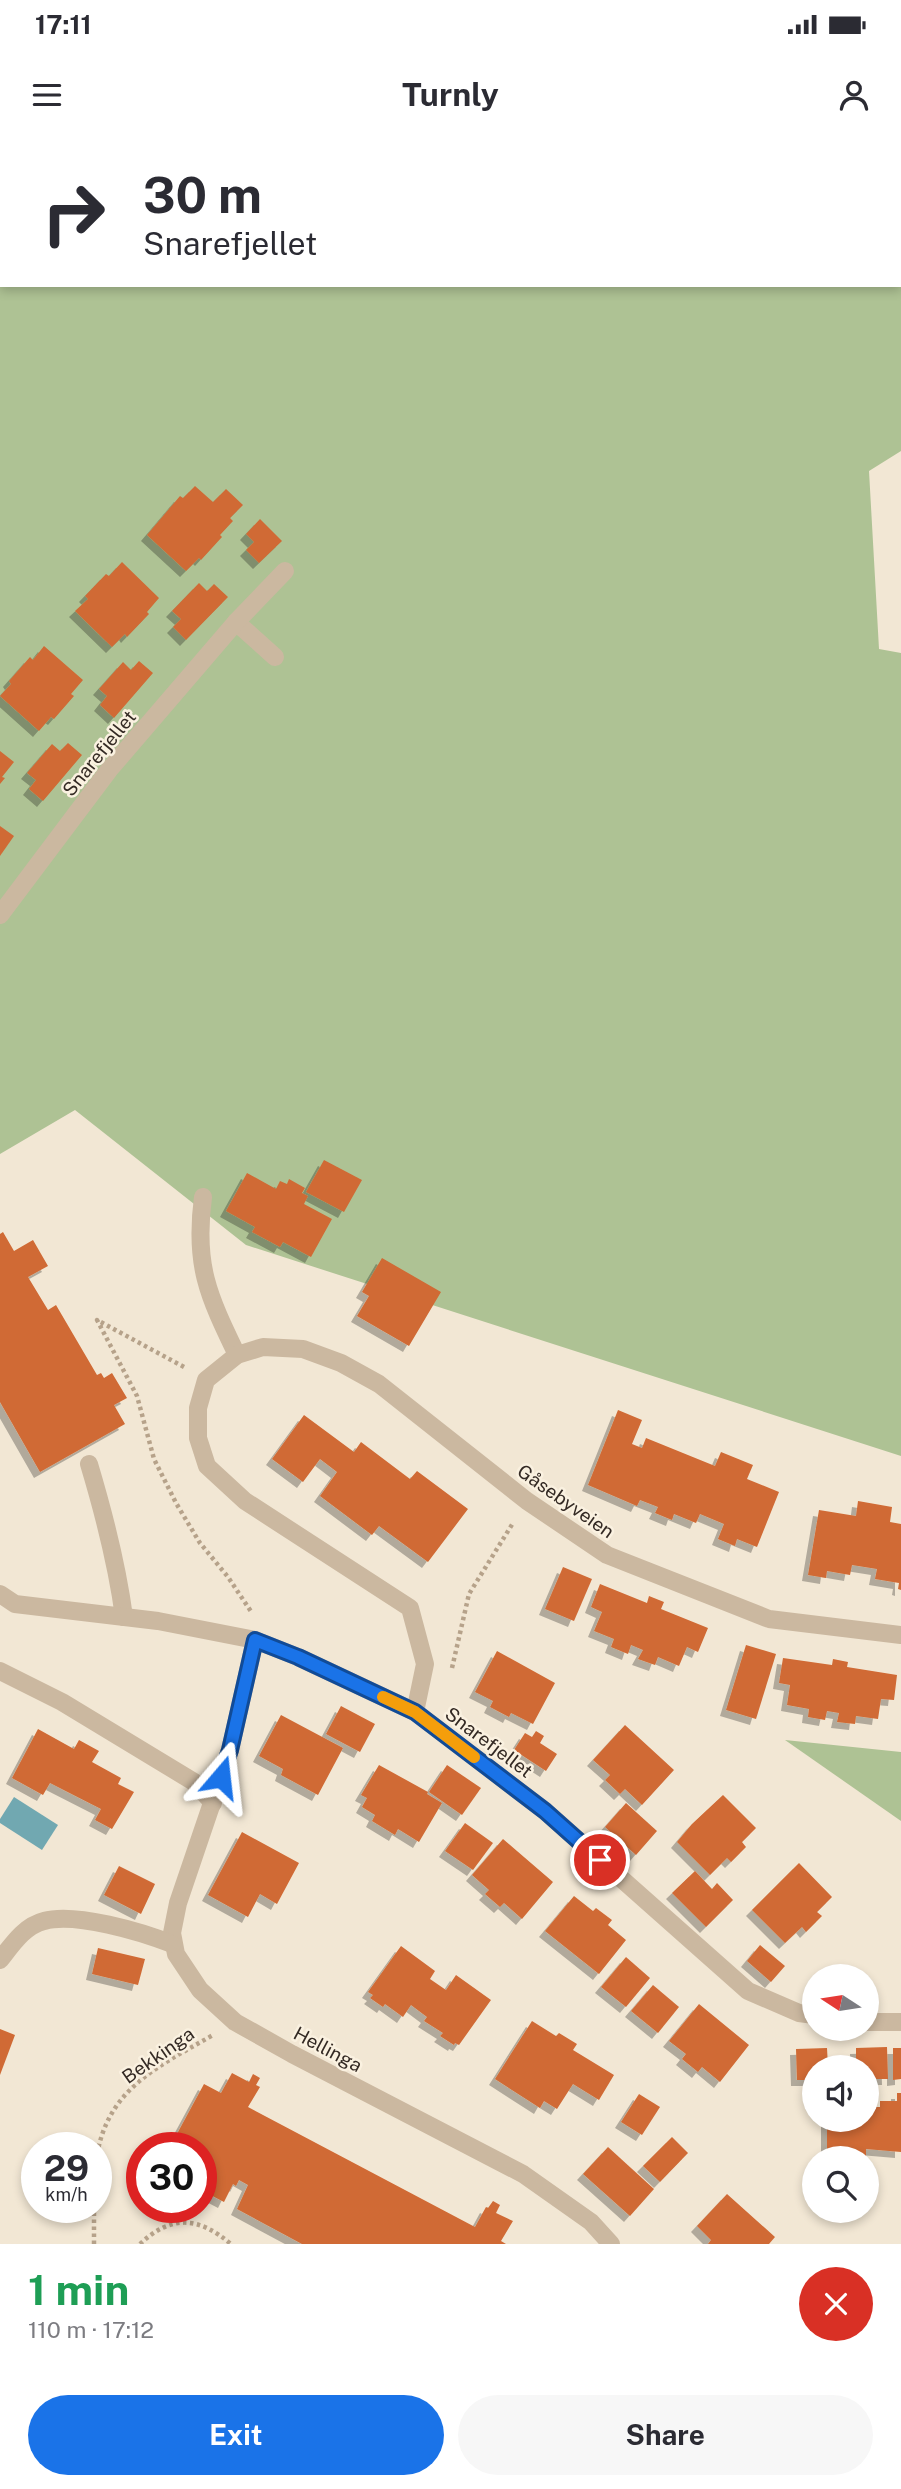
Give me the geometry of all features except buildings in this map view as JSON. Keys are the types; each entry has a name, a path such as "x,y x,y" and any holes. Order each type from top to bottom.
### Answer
{"street":[{"name":"Snarefjellet","path":"0,915 109,770 236,622 285,571"},
{"path":"236,622 275,657"},
{"path":"203,1197 198,1231 203,1274 213,1306 237,1355"},
{"name":"Gåsebyveien","path":"206,1380 237,1355 263,1347 303,1349 341,1363 379,1384 527,1501 607,1555 769,1619 901,1635"},
{"path":"206,1380 198,1408 198,1438 207,1466 245,1501 410,1608 425,1664 415,1712"},
{"path":"89,1464 108,1532 124,1617"},
{"name":"Snarefjellet","path":"0,1594 15,1604 158,1621 255,1640 298,1657 415,1712 545,1811 748,1991 802,2013"},
{"path":"0,1961 27,1929 44,1921 69,1920 124,1928 172,1944 178,1903 230,1750 255,1640"},
{"path":"0,1671 62,1702 194,1782 213,1803"},
{"name":"Hellinga","path":"172,1944 200,1990 235,2022 523,2174 591,2222 611,2244"},
{"path":"879,2022 901,2022"}],"path":[{"path":"206,1380 97,1320 137,1396 154,1459 200,1543 228,1577 252,1613 255,1640"},
{"path":"449,1679 469,1594 527,1501"},
{"name":"Bekkinga","path":"102,2132 107,2119 138,2081 235,2022"},
{"path":"140,2244 171,2223 187,2222 204,2225 232,2244"},
{"path":"94,2223 94,2244"}],"green space":[{"path":"0,287 901,287 901,451 869,471 879,649 901,653 901,1456 246,1245 75,1110 0,1154"},
{"path":"785,1740 901,1752 901,1821"}],"water":[{"path":"14,1797 58,1825 42,1850 0,1823"}],"slow traffic":[{"path":"383,1697 415,1712 474,1757"}],"route":[{"path":"221,1777 230,1750 255,1640 298,1657 415,1712 545,1811 600,1860"}]}
